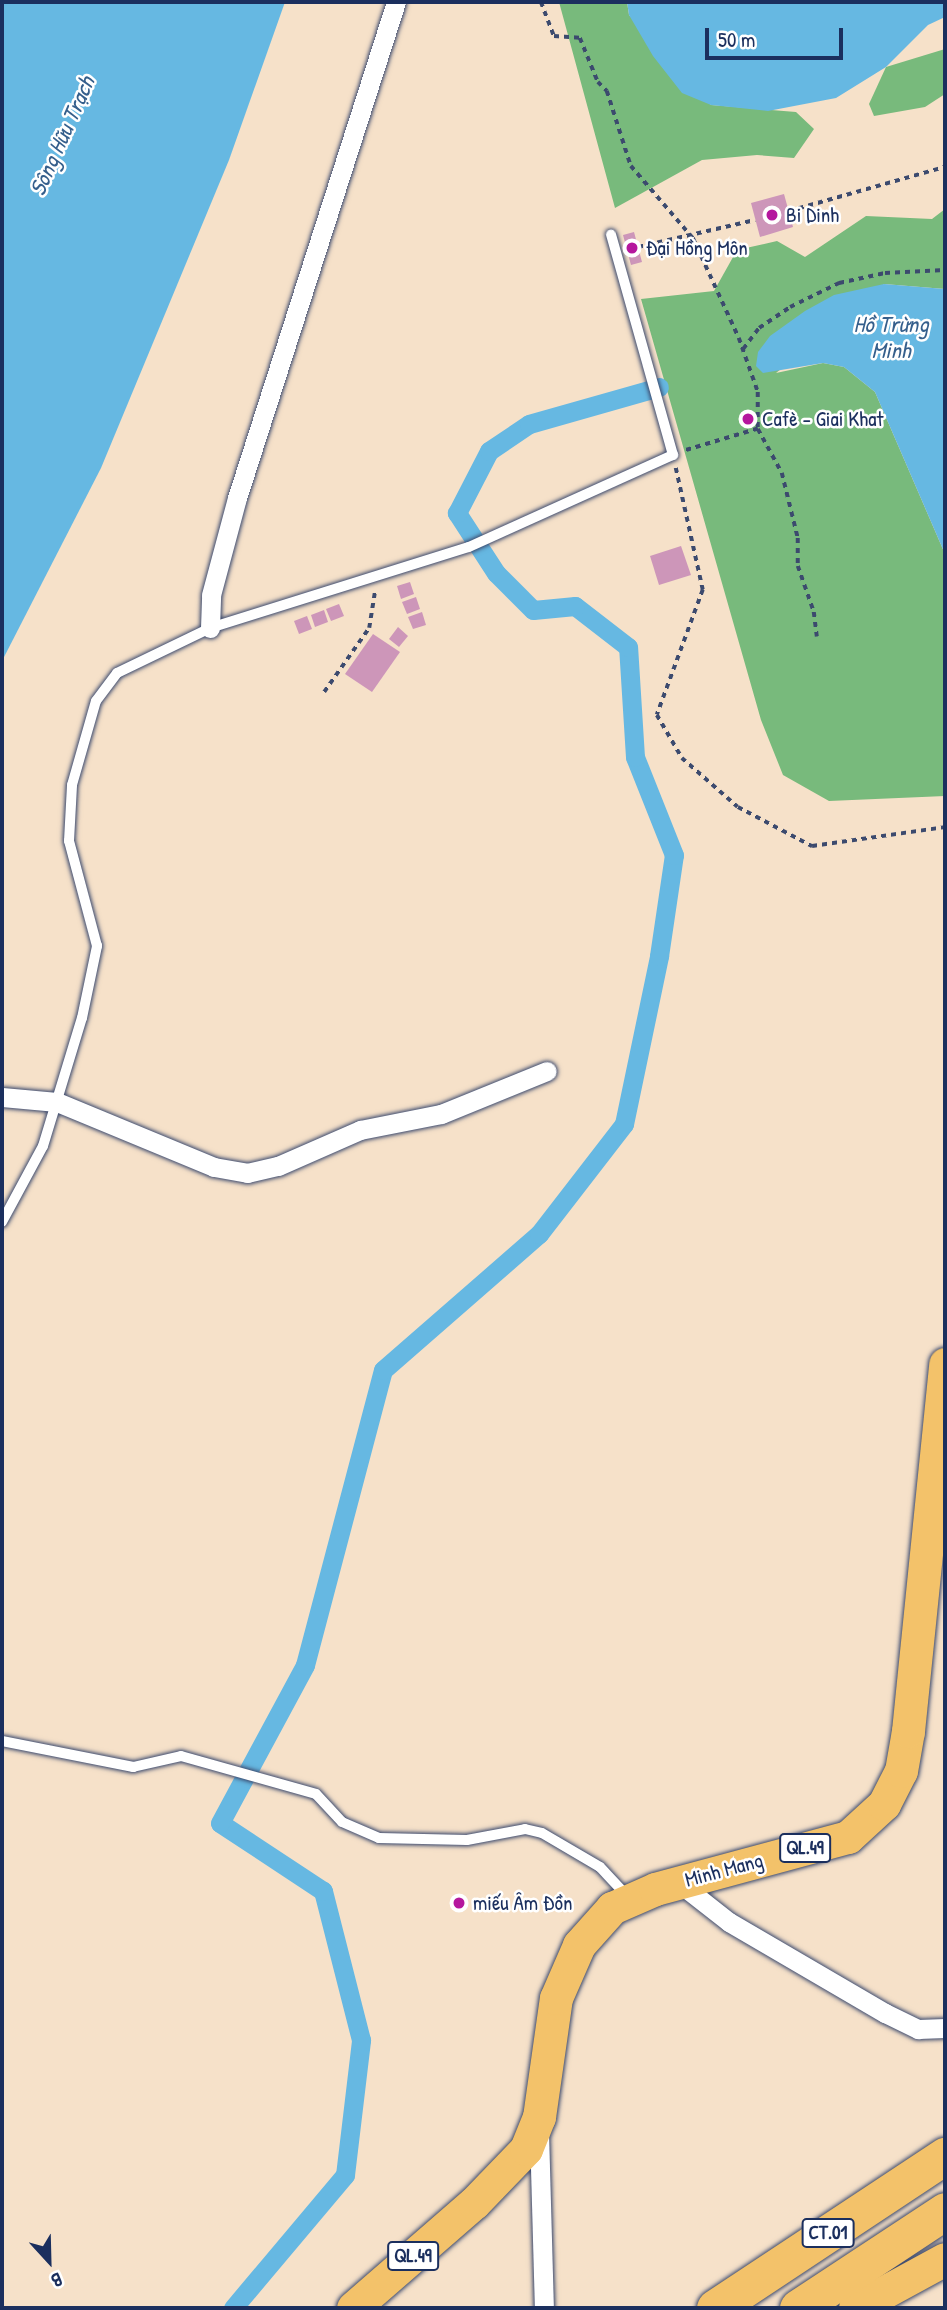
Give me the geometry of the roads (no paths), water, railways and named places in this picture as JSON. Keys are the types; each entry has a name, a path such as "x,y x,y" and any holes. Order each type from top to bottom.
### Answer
{"highway":[{"name":"Minh Mang","path":"353,2308 474,2203 526,2149 538,2117 556,1998 579,1945 611,1908 678,1882 848,1837 884,1804 901,1771 908,1731 945,1364"},
{"name":"CT.01","path":"715,2308 944,2157"},
{"name":"CT.01","path":"798,2308 945,2211"},
{"path":"855,2308 945,2259"}],"street":[{"path":"210,628 211,595 237,498 396,2"},
{"path":"2,1097 57,1102 214,1167 247,1173 278,1166 360,1130 463,1107 547,1071"},
{"path":"678,1882 729,1922 885,2013 918,2029 945,2028"},
{"path":"538,2117 544,2308"}],"lane":[{"path":"2,1222 43,1146 82,1018 97,946 69,841 72,785 96,701 117,673 210,628 377,578 469,547 673,455 611,235"},
{"path":"2,1741 133,1767 181,1756 316,1794 356,1832 379,1838 467,1840 525,1829 542,1833 600,1867 629,1899"}],"water":[{"name":"Sông Hữu Trạch","path":"2,2 285,2 229,160 101,468 2,661"},
{"path":"627,2 945,2 945,17 928,25 886,67 836,98 768,111 711,105 682,93 653,56 629,15"},
{"name":"Hồ Trừng Minh","path":"884,284 945,289 945,554 875,392 844,367 823,363 763,373 756,366 758,352 770,336 805,311 834,295"}],"waterway":[{"path":"233,2308 345,2175 361,2040 323,1891 220,1823 305,1665 383,1370 539,1234 624,1124 659,956 674,855 635,757 628,647 575,606 533,610 496,573 457,513 489,451 529,424 659,387"}],"place":[{"name":"Bi Dinh","path":"772,215"},
{"name":"Đại Hồng Môn","path":"632,248"},
{"name":"Cafè - Giai Khat","path":"748,419"},
{"name":"miếu Âm Đồn","path":"459,1903"}]}
